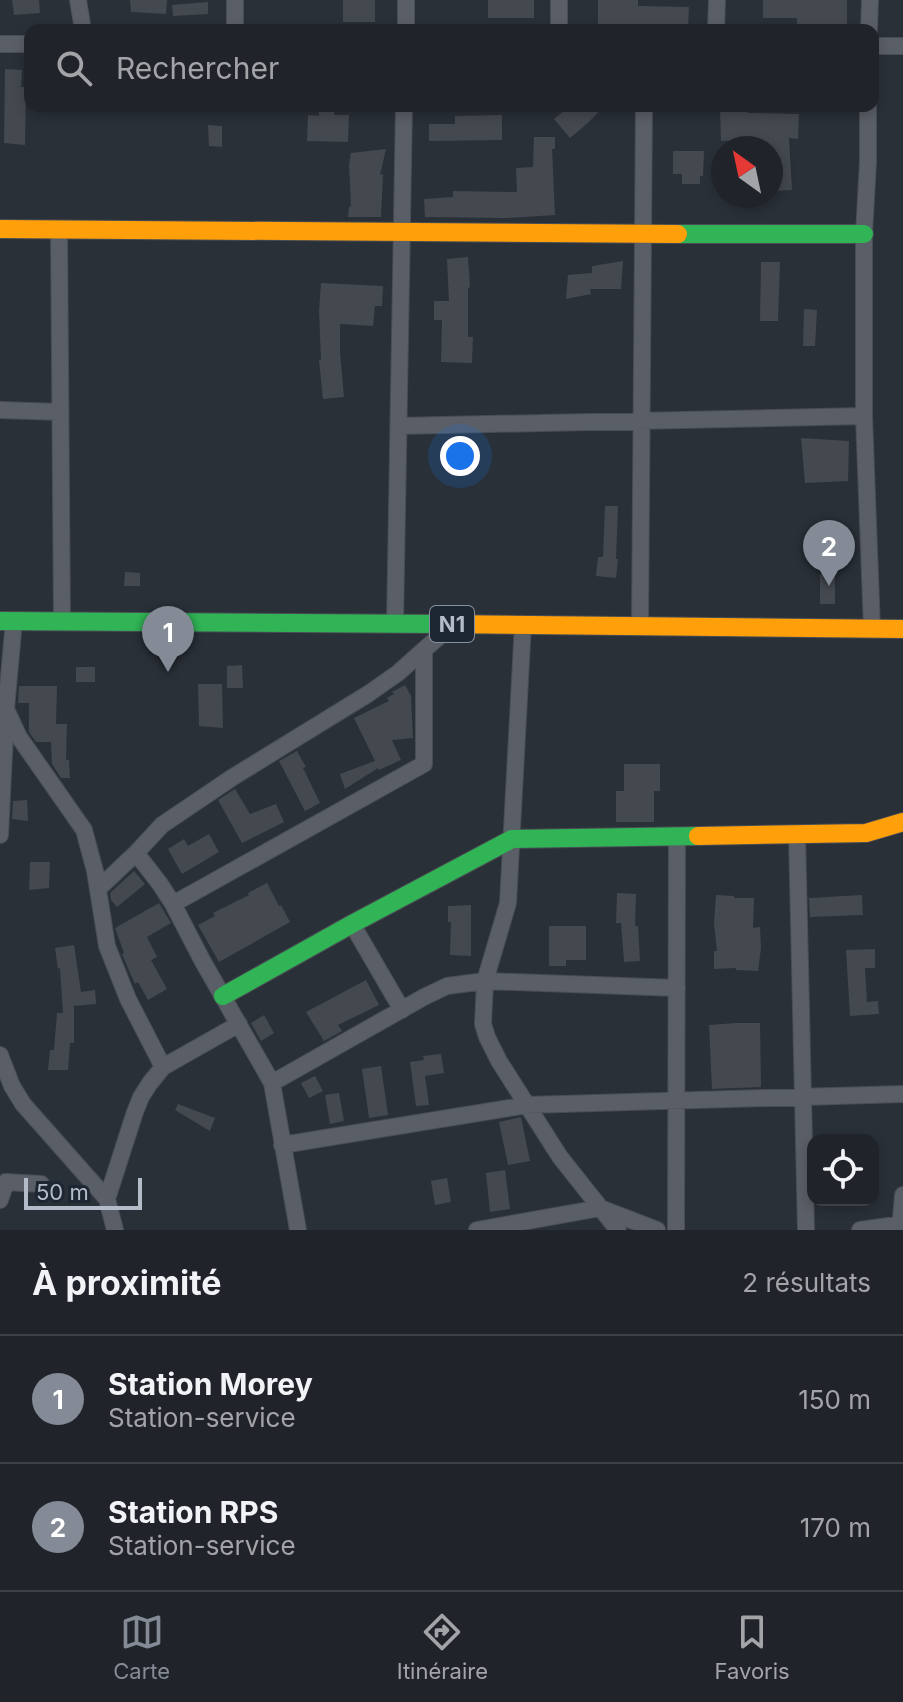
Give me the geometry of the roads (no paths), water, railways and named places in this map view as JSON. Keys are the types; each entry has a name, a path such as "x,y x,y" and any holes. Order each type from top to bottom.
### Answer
{"street":[{"path":"78,0 82,24"},
{"path":"235,0 235,24"},
{"path":"406,0 406,24"},
{"path":"559,0 559,24"},
{"path":"716,24 717,0"},
{"path":"869,24 870,0"},
{"path":"0,44 24,44"},
{"path":"879,46 903,46"},
{"path":"395,624 404,112"},
{"path":"640,625 644,112"},
{"path":"868,112 864,416 872,629"},
{"path":"0,229 864,234"},
{"path":"59,230 62,621"},
{"path":"0,410 60,412"},
{"path":"399,426 864,416"},
{"path":"0,835 7,621"},
{"name":"N1","path":"7,621 903,629"},
{"path":"98,889 162,825 233,777 368,694 398,673 453,624"},
{"path":"523,624 508,903 485,981 483,1024 499,1061 560,1157 618,1230"},
{"path":"173,904 424,764 424,650"},
{"path":"6,709 19,737 84,830 107,946 128,999 163,1067"},
{"path":"223,996 512,839 866,833 903,822"},
{"path":"797,834 806,1230"},
{"path":"676,1230 677,838"},
{"path":"136,853 173,904 272,1083 298,1230"},
{"path":"352,924 402,1010"},
{"path":"272,1083 447,986 485,981 677,988"},
{"path":"107,1199 141,1097 163,1067 239,1024"},
{"path":"0,1055 23,1104 107,1199 115,1230"},
{"path":"282,1145 527,1105 903,1094"},
{"path":"0,1200 6,1182 41,1184"},
{"path":"860,1230 901,1226 903,1195"},
{"path":"477,1230 600,1208 657,1230"}],"place":[{"name":"Station RPS","path":"829,586"},
{"name":"Station Morey","path":"168,672"}]}
